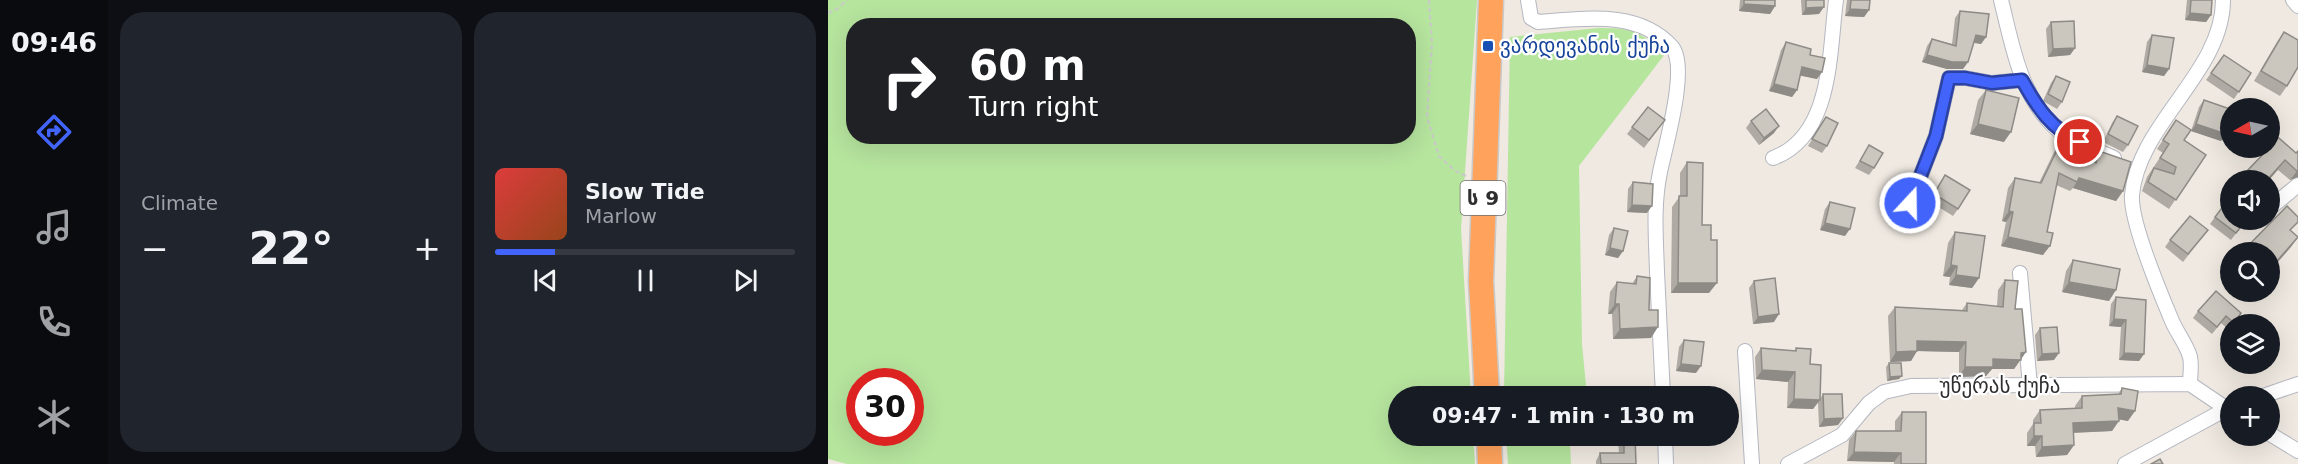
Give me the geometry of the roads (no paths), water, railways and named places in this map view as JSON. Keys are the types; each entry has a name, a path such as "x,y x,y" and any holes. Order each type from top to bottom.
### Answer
{"highway":[{"name":"ს 9","path":"1486,386 1481,281 1491,0"},
{"path":"1489,446 1490,464"}],"street":[{"path":"1528,0 1531,18 1538,22 1598,18 1628,21 1653,32 1673,48 1678,64 1675,101 1654,200 1663,386"},
{"path":"1773,158 1790,150 1808,131 1824,102 1836,0"},
{"path":"2001,0 2022,80 2036,106 2061,134 2138,168"},
{"path":"2220,403 2190,384 2191,358 2172,320 2141,239 2132,197 2138,168 2167,116 2209,52 2223,11 2223,0"},
{"path":"2294,0 2298,6"},
{"path":"1910,203 1936,136 1949,78 1965,78 1992,83 2022,80"},
{"path":"2280,200 2298,185"},
{"path":"2020,273 2030,386"},
{"path":"1745,351 1752,464"},
{"name":"უწერას ქუჩა","path":"1788,464 1842,435 1869,403 1884,392 1911,386 2190,384"},
{"path":"2280,390 2298,384"},
{"path":"2125,464 2220,414"},
{"path":"2280,440 2298,451"},
{"path":"1665,446 1666,464"}],"place":[{"name":"ვარდევანის ქუჩა","path":"1488,46"}]}
